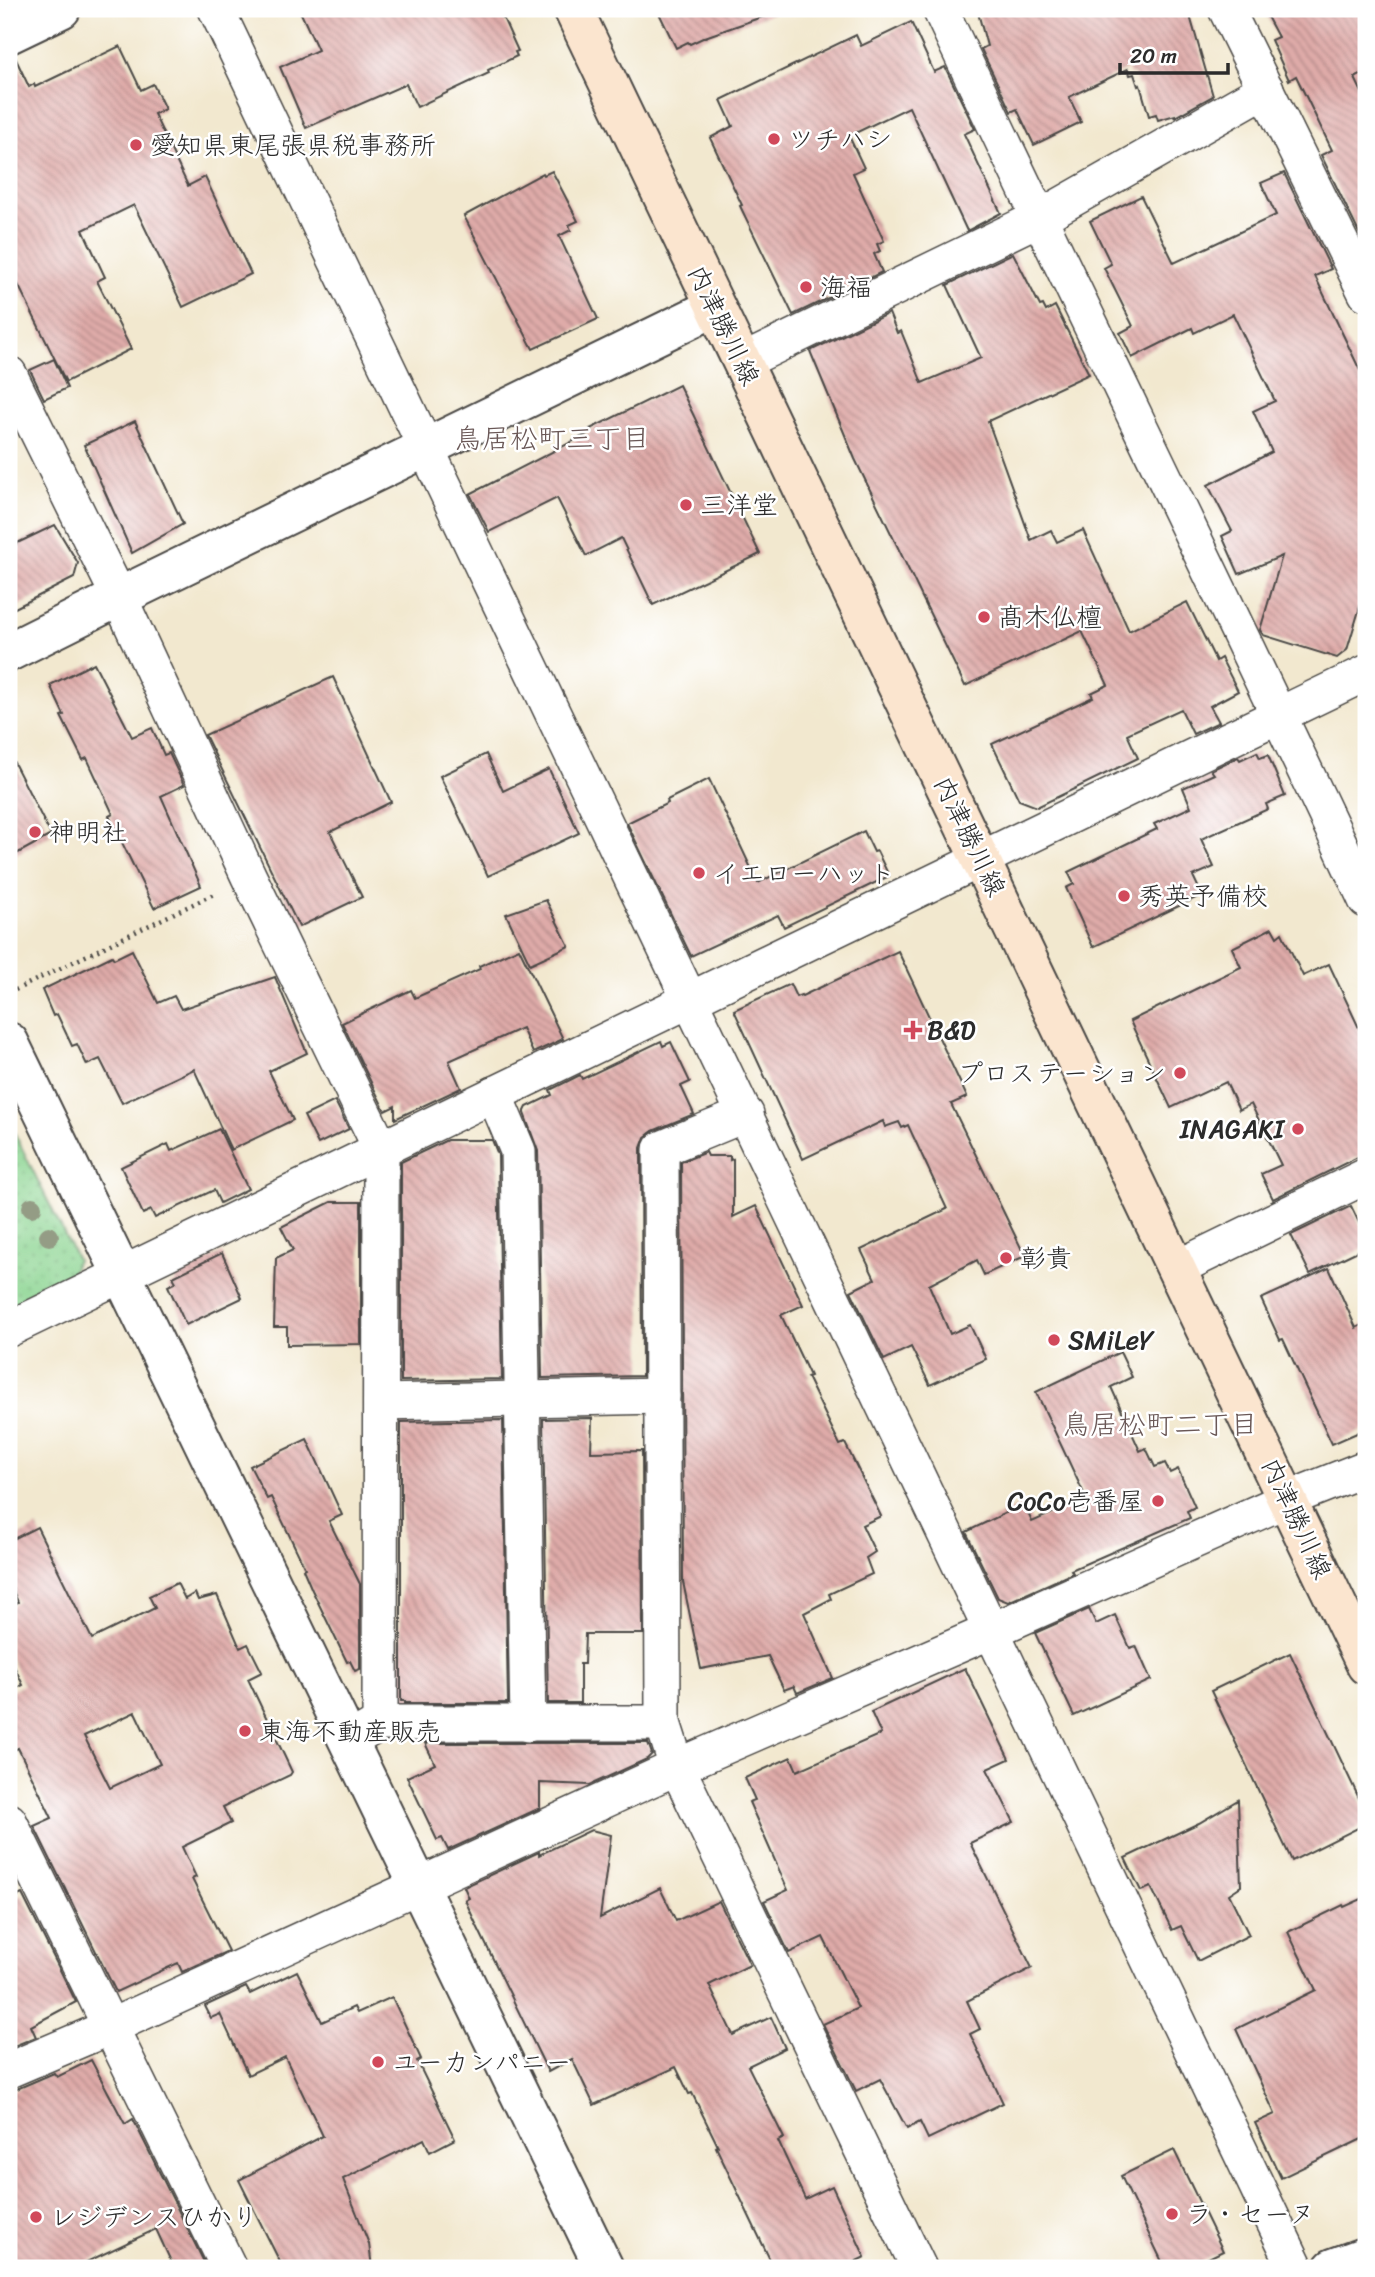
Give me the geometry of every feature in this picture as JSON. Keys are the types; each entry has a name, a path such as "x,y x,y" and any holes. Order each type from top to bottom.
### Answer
{"main road":[{"name":"内津勝川線","path":"573,9 1366,1664"}],"street":[{"path":"9,34 61,9"},
{"path":"216,9 1296,2268"},
{"path":"940,9 1366,900"},
{"path":"1226,9 1366,293"},
{"path":"742,362 1039,218 1266,89"},
{"path":"9,652 715,307"},
{"path":"9,374 381,1149 380,1402 364,1732"},
{"path":"9,1329 1366,673"},
{"path":"9,1042 120,1275 364,1732 418,1887 604,2268"},
{"path":"495,1094 518,1151 528,1724"},
{"path":"746,1114 661,1149 663,1723 677,1767 919,2268"},
{"path":"1177,1268 1366,1176"},
{"path":"380,1402 662,1396"},
{"path":"9,2070 110,2027 677,1767 991,1632 1288,1499 1366,1468"},
{"path":"364,1732 528,1724 663,1723"},
{"path":"9,1821 229,2268"},
{"path":"1333,2268 1366,2256"}],"path":[{"path":"9,993 249,877"}],"green space":[{"path":"9,1122 77,1260 70,1276 9,1306"}],"building":[{"path":"299,9 499,9 518,51 515,52 517,56 488,70 489,73 417,107 406,84 306,128 280,67 318,50"},
{"path":"657,9 772,9 773,13 676,48"},
{"path":"977,9 1188,9 1213,96 1175,117 1158,120 1156,114 1149,116 1140,85 1138,86 1134,74 1130,75 1128,69 1069,97 1081,122 1034,145 1017,109 1011,112 981,49 987,46"},
{"path":"1263,9 1366,9 1366,72 1355,78 1366,101 1366,237 1362,239 1321,155 1332,150 1296,76 1289,80 1271,40 1278,37"},
{"path":"911,22 934,72 945,67 975,129 964,134 1001,213 967,231 909,107 849,136 864,168 853,173 884,241 877,244 880,251 874,254 882,272 793,315 710,138 733,126 721,100 856,35 861,46"},
{"path":"120,46 141,90 153,84 165,109 154,114 188,186 205,177 251,274 183,307 134,205 83,230 105,277 97,281 131,349 66,382 9,266 9,56 14,55 29,87 34,84 35,87"},
{"path":"552,171 578,221 569,225 571,230 559,236 598,319 533,349 464,216 543,173 544,175"},
{"path":"1284,173 1331,269 1315,276 1366,383 1366,587 1347,650 1337,658 1263,635 1260,630 1282,556 1239,574 1222,536 1232,531 1208,485 1272,452 1253,411 1275,401 1233,314 1194,333 1192,328 1132,358 1120,333 1133,326 1104,268 1111,264 1090,221 1141,196 1174,263 1276,215 1261,183"},
{"path":"1013,253 1040,306 1043,305 1046,311 1055,306 1089,374 988,421 1031,540 1051,530 1057,542 1083,530 1129,631 1187,602 1216,661 1221,658 1238,691 1210,706 1219,722 1193,734 1181,709 1127,734 1138,758 1037,807 1019,800 992,744 1093,697 1091,693 1108,685 1082,631 965,686 855,459 810,351 889,313 897,333 901,331 922,383 981,358 947,285"},
{"path":"54,359 67,388 44,399 30,370"},
{"path":"679,385 760,554 653,605 621,538 586,556 557,498 489,532 470,494 591,432 590,429"},
{"path":"135,421 183,524 132,553 84,445"},
{"path":"55,525 78,563 74,578 9,611 9,547"},
{"path":"94,663 132,737 152,728 164,755 169,753 184,785 161,796 201,886 154,908 109,816 113,814 87,758 83,760 61,716 64,715 50,685"},
{"path":"333,677 391,802 330,832 362,897 299,927 205,735"},
{"path":"1257,752 1260,758 1268,755 1285,796 1266,804 1268,809 1201,839 1214,867 1193,876 1202,895 1093,947 1066,888 1074,884 1068,872 1157,829 1154,824 1191,807 1183,788 1214,774 1211,770 1238,757 1240,760"},
{"path":"9,753 51,835 9,858"},
{"path":"486,754 503,791 549,769 579,833 488,876 440,776"},
{"path":"709,779 758,883 864,831 889,876 784,927 778,915 691,956 627,823"},
{"path":"546,900 569,946 530,964 506,914"},
{"path":"1272,928 1277,937 1282,933 1303,976 1329,964 1366,1043 1366,1153 1273,1199 1261,1174 1281,1165 1251,1104 1239,1110 1226,1082 1171,1108 1130,1021 1241,967 1232,948"},
{"path":"519,948 563,1039 533,1053 522,1028 449,1061 461,1088 395,1119 395,1106 385,1111 342,1023 411,990 415,998"},
{"path":"132,950 158,1003 174,996 181,1009 275,977 307,1053 269,1071 293,1120 231,1150 194,1069 122,1103 100,1059 87,1065 77,1044 72,1046 57,1014 53,1016 42,990 112,956 114,959"},
{"path":"898,951 967,1097 951,1104 1025,1256 984,1275 977,1260 929,1285 950,1334 970,1325 986,1359 930,1385 911,1347 884,1360 851,1291 875,1279 861,1250 947,1209 908,1125 902,1128 899,1122 885,1127 883,1121 803,1159 734,1010 790,984 796,997 802,996"},
{"path":"661,1041 663,1046 671,1042 690,1082 681,1086 694,1114 653,1131 645,1137 641,1148 642,1376 542,1378 538,1151 524,1113 527,1107 552,1095 550,1090 580,1075 582,1079"},
{"path":"335,1101 349,1129 318,1144 304,1116"},
{"path":"219,1129 248,1189 220,1203 214,1190 155,1218 151,1210 143,1214 121,1167 168,1144 171,1151"},
{"path":"447,1140 492,1140 498,1155 502,1379 401,1381 401,1162"},
{"path":"706,1152 708,1156 730,1156 730,1160 733,1159 733,1217 756,1206 803,1305 781,1315 840,1445 845,1443 881,1516 862,1525 875,1552 866,1558 872,1574 829,1594 831,1599 804,1613 833,1678 797,1693 794,1686 784,1690 768,1656 701,1669 683,1582 681,1162"},
{"path":"331,1202 361,1202 361,1344 287,1345 287,1327 274,1327 276,1258 293,1250 281,1227"},
{"path":"1351,1206 1366,1237 1366,1247 1310,1274 1291,1235"},
{"path":"222,1253 242,1298 186,1325 168,1286 176,1282 173,1277"},
{"path":"1329,1268 1356,1328 1366,1323 1366,1429 1332,1444 1283,1339 1280,1340 1261,1299"},
{"path":"1120,1352 1132,1377 1111,1387 1140,1451 1146,1448 1155,1467 1165,1463 1170,1473 1178,1469 1195,1507 1187,1511 1190,1518 1071,1570 1073,1573 1008,1602 998,1598 966,1532 1024,1504 1032,1522 1086,1498 1036,1392"},
{"path":"592,1418 591,1452 642,1451 643,1634 585,1634 584,1664 580,1664 580,1703 548,1703 543,1419"},
{"path":"503,1420 508,1703 405,1703 401,1701 401,1422"},
{"path":"307,1439 342,1515 329,1521 360,1584 360,1669 355,1671 350,1661 347,1662 312,1590 303,1569 305,1568 271,1497 267,1499 250,1466"},
{"path":"37,1527 92,1639 155,1608 149,1596 177,1583 185,1599 195,1593 198,1600 217,1595 240,1648 248,1644 262,1672 248,1679 292,1772 223,1807 231,1823 182,1847 196,1877 192,1879 228,1951 182,1972 178,1963 116,1992 34,1826 52,1818 18,1748 9,1753 9,1692 23,1685 9,1655 9,1607 18,1602 9,1582 9,1541","holes":["135,1712 160,1764 110,1788 84,1736"]},
{"path":"1089,1609 1096,1624 1115,1615 1130,1648 1136,1646 1151,1680 1074,1716 1035,1633"},
{"path":"1290,1653 1366,1813 1366,1824 1292,1861 1211,1691"},
{"path":"965,1668 1009,1759 987,1769 1014,1822 970,1843 1032,1968 967,2001 980,2029 970,2034 1003,2103 928,2139 920,2122 907,2129 880,2079 856,2091 823,2024 858,2008 823,1937 789,1953 764,1901 788,1890 749,1802 755,1800 745,1778 791,1757 797,1771 881,1734 871,1712"},
{"path":"425,1743 648,1743 652,1754 647,1759 590,1785 540,1783 540,1808 448,1850 442,1838 437,1840 407,1777 435,1764"},
{"path":"1238,1800 1241,1886 1229,1894 1249,1935 1198,1961 1181,1926 1172,1930 1151,1887 1141,1891 1125,1858 1199,1823"},
{"path":"591,1830 611,1835 600,1918 660,1888 676,1921 719,1901 750,1965 709,1985 733,2035 771,2017 785,2048 748,2066 784,2138 778,2141 805,2199 832,2186 865,2257 842,2268 774,2268 716,2147 718,2146 676,2067 594,2105 572,2059 548,2072 465,1900 469,1898 464,1887"},
{"path":"22,1894 76,2002 31,2026 36,2037 9,2048 9,1900"},
{"path":"1366,1897 1366,2137 1281,2178 1255,2123 1275,2114 1236,2029 1316,1990 1288,1932 1343,1905 1344,1907"},
{"path":"297,1971 322,2022 354,2007 357,2013 392,1997 421,2059 417,2061 455,2139 430,2152 424,2139 343,2179 369,2244 372,2268 283,2268 239,2180 323,2136 285,2057 248,2075 220,2014 211,2018 205,2006 246,1987 250,1994"},
{"path":"91,2060 125,2124 133,2119 207,2268 174,2268 156,2229 74,2268 9,2268 9,2090 54,2073 57,2077"},
{"name":"ラ・セーヌ","path":"1174,2150 1223,2251 1188,2268 1165,2268 1121,2176"}],"place":[{"name":"ツチハシ","path":"774,139"},
{"name":"愛知県東尾張県税事務所","path":"136,145"},
{"name":"海福","path":"806,287"},
{"name":"三洋堂","path":"686,505"},
{"name":"髙木仏檀","path":"984,617"},
{"name":"神明社","path":"35,832"},
{"name":"イエローハット","path":"699,873"},
{"name":"秀英予備校","path":"1124,896"},
{"name":"B&D","path":"913,1030"},
{"name":"プロステーション","path":"1180,1073"},
{"name":"INAGAKI","path":"1298,1129"},
{"name":"彰貴","path":"1006,1258"},
{"name":"SMiLeY","path":"1054,1340"},
{"name":"CoCo壱番屋","path":"1158,1501"},
{"name":"東海不動産販売","path":"245,1731"},
{"name":"ユーカンパニー","path":"378,2062"},
{"name":"ラ・セーヌ","path":"1172,2214"},
{"name":"レジデンスひかり","path":"36,2217"}],"district":[{"name":"鳥居松町三丁目","path":"552,438"},
{"name":"鳥居松町二丁目","path":"1160,1424"}]}
